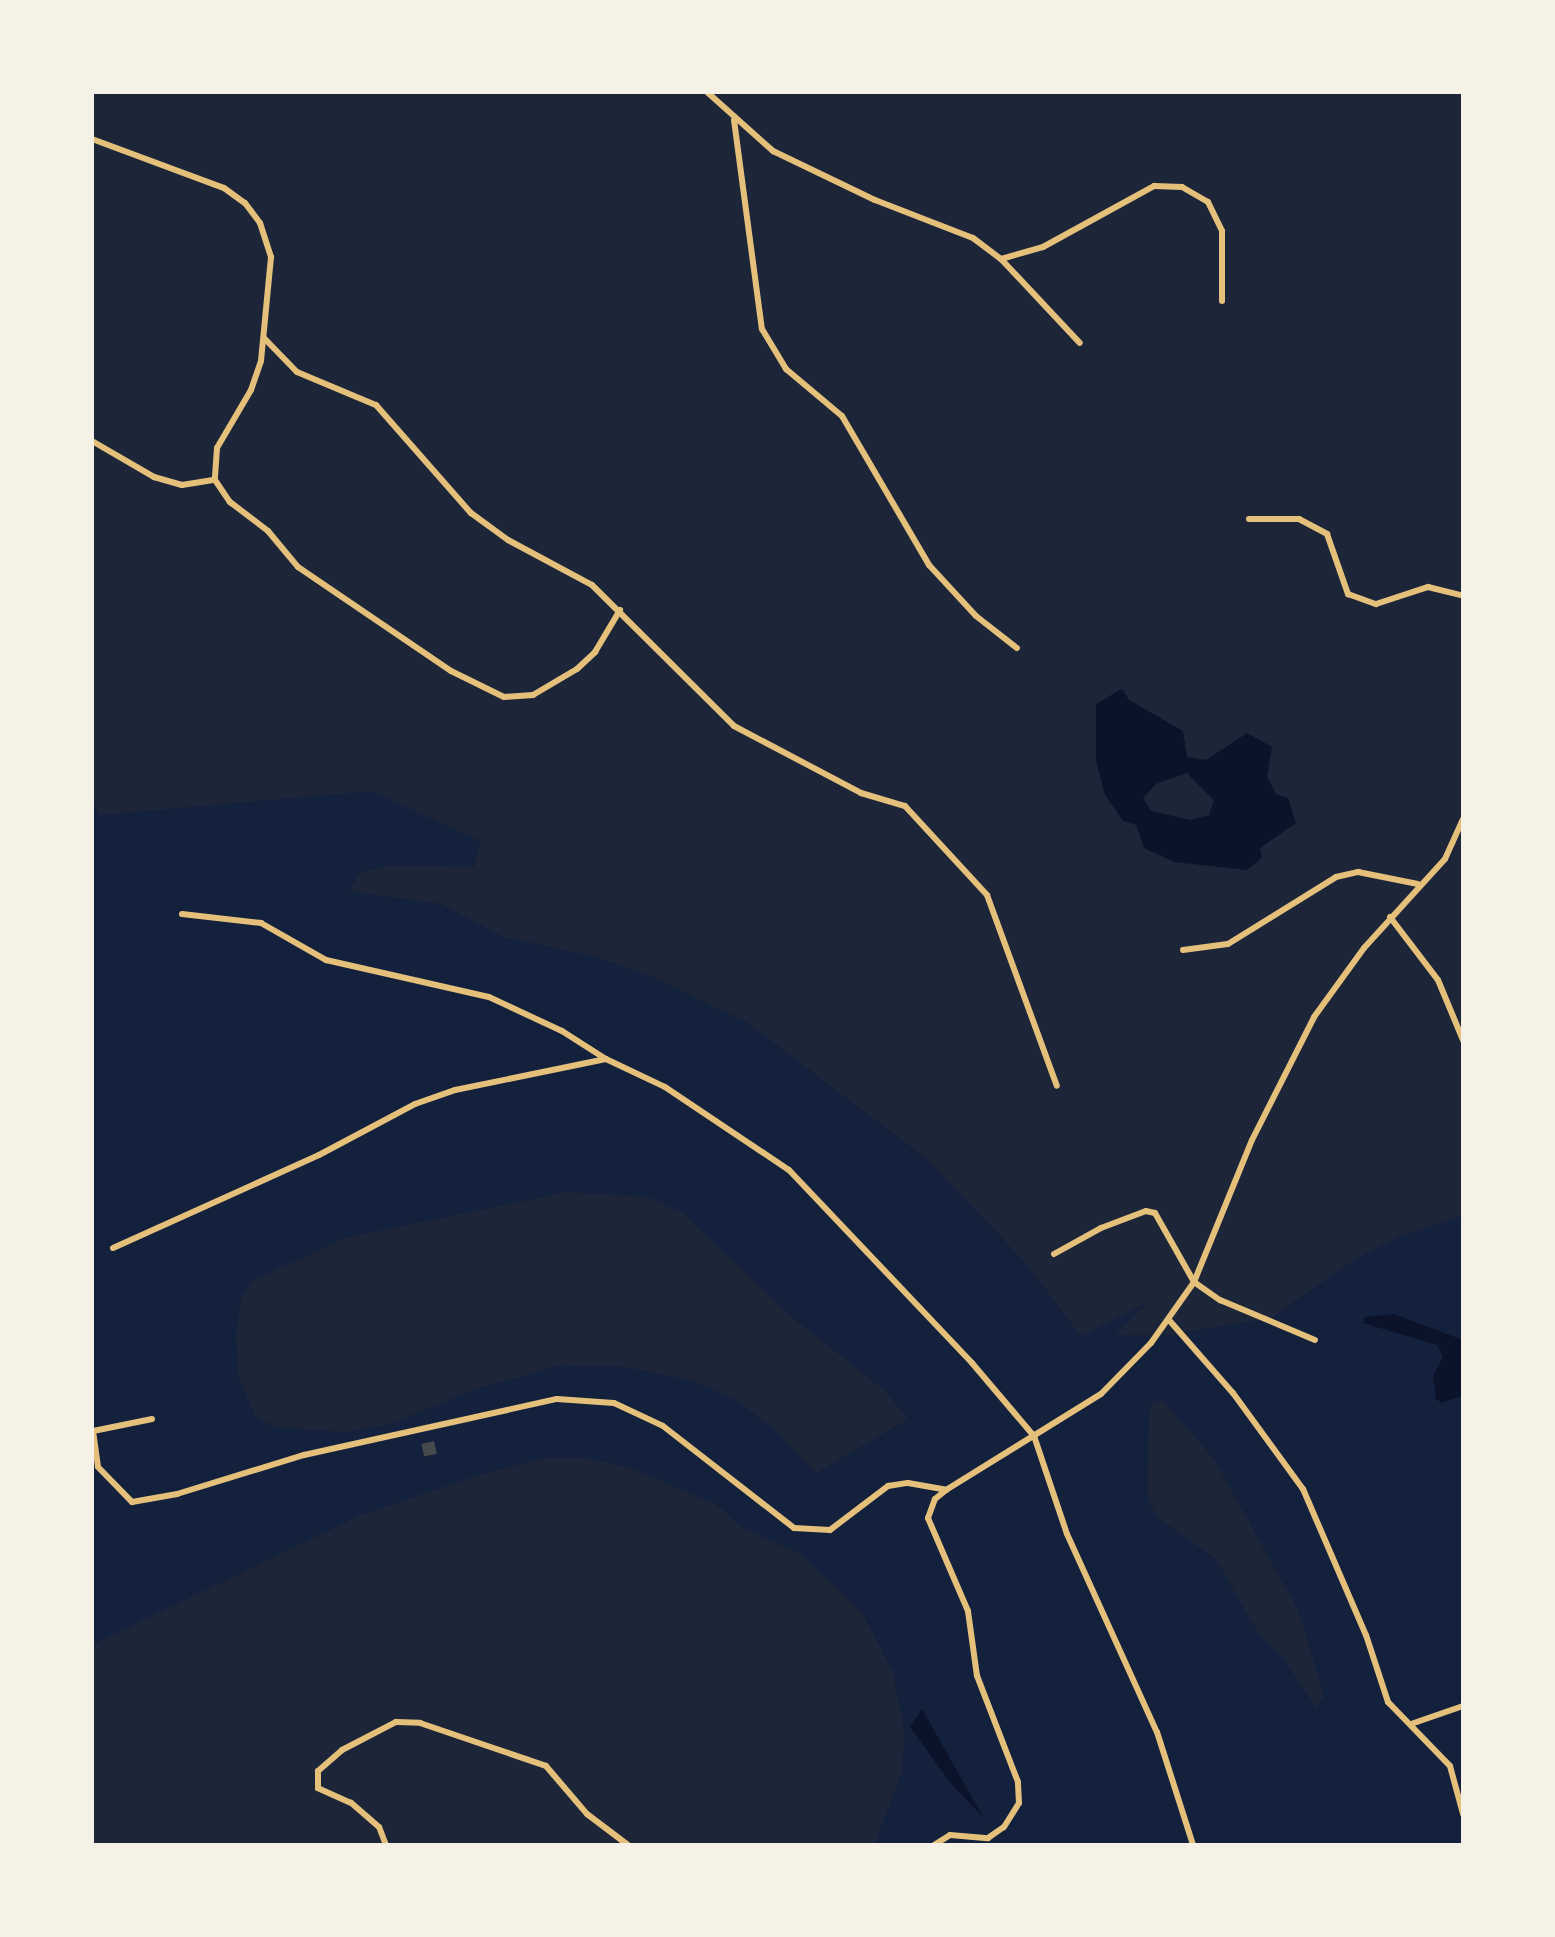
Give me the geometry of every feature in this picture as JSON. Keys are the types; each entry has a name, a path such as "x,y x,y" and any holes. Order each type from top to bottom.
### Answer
{"street":[{"path":"707,92 734,120 773,151 875,200 962,233 1001,259 1080,343"},
{"path":"734,120 762,329 786,369 842,416 929,565 976,616 1017,648"},
{"path":"92,139 207,181 245,203 260,223 271,257 264,338 251,390 217,448 215,480 230,502 268,531 314,580 451,671 504,697 533,695 577,669 595,652 620,610"},
{"path":"1001,259 1043,247 1154,186 1182,187 1208,202 1222,231 1222,301"},
{"path":"264,338 297,372 376,405 471,513 508,540 592,585 734,726 861,793 905,806 987,895 1057,1086"},
{"path":"92,441 154,477 182,485 215,480"},
{"path":"1249,519 1299,519 1327,534 1348,594 1376,604 1428,587 1463,596"},
{"path":"934,1845 950,1835 988,1838 1004,1827 1019,1803 1018,1782 977,1676 968,1611 928,1518 935,1499 1101,1394 1169,1320 1194,1282 1252,1140 1314,1017 1390,917 1445,859 1463,819"},
{"path":"1183,950 1228,944 1336,877 1358,872 1418,884"},
{"path":"182,914 261,923 326,960 489,997 562,1031 606,1059 714,1115 789,1170 972,1363 1034,1436 1067,1534 1157,1732 1193,1845"},
{"path":"1390,917 1438,980 1463,1040"},
{"path":"113,1248 319,1155 415,1104 455,1090 606,1059"},
{"path":"1054,1254 1101,1228 1146,1211 1155,1213 1194,1282 1220,1300 1315,1340"},
{"path":"1169,1320 1268,1437 1303,1489 1366,1635 1388,1702 1450,1766 1463,1814"},
{"path":"152,1419 93,1431 98,1467 132,1502 177,1494 304,1455 557,1399 614,1403 663,1426 794,1528 830,1530 888,1486 908,1483 946,1490"},
{"path":"1411,1724 1463,1706"},
{"path":"386,1845 379,1827 351,1803 318,1788 318,1771 342,1750 396,1722 420,1723 546,1766 587,1814 628,1845"}],"shaded area":[{"path":"92,92 1463,92 1463,1215 1400,1236 1355,1259 1271,1318 1166,1335 1115,1335 1149,1302 1081,1336 1024,1261 927,1159 748,1023 649,975 597,957 504,937 441,904 349,891 360,873 388,866 474,867 480,841 372,791 99,815 92,798"},
{"path":"1122,689 1129,700 1183,731 1187,757 1206,760 1247,733 1272,747 1267,777 1276,794 1288,798 1296,823 1260,848 1262,858 1247,870 1174,862 1144,848 1136,825 1123,821 1105,795 1096,761 1096,704","holes":["1187,773 1214,800 1209,815 1191,820 1151,811 1143,798 1156,784"]},
{"path":"567,1192 648,1197 684,1214 788,1314 884,1390 908,1419 816,1473 772,1427 736,1400 694,1381 626,1367 561,1365 476,1389 388,1425 345,1432 274,1427 255,1416 238,1376 236,1336 241,1298 253,1281 345,1238"},
{"path":"1394,1314 1463,1340 1463,1395 1442,1403 1436,1399 1433,1376 1443,1357 1437,1345 1363,1323 1364,1317"},
{"path":"1162,1400 1214,1459 1298,1610 1324,1696 1316,1708 1284,1659 1260,1636 1216,1559 1157,1517 1147,1497 1149,1415 1153,1402"},
{"path":"578,1457 628,1467 717,1505 742,1528 801,1554 862,1613 893,1672 905,1735 901,1775 874,1845 92,1845 92,1645 361,1515 482,1474 540,1459"},
{"path":"922,1709 983,1817 952,1785 910,1727"}],"building":[{"path":"434,1441 437,1454 424,1457 421,1444"}]}
